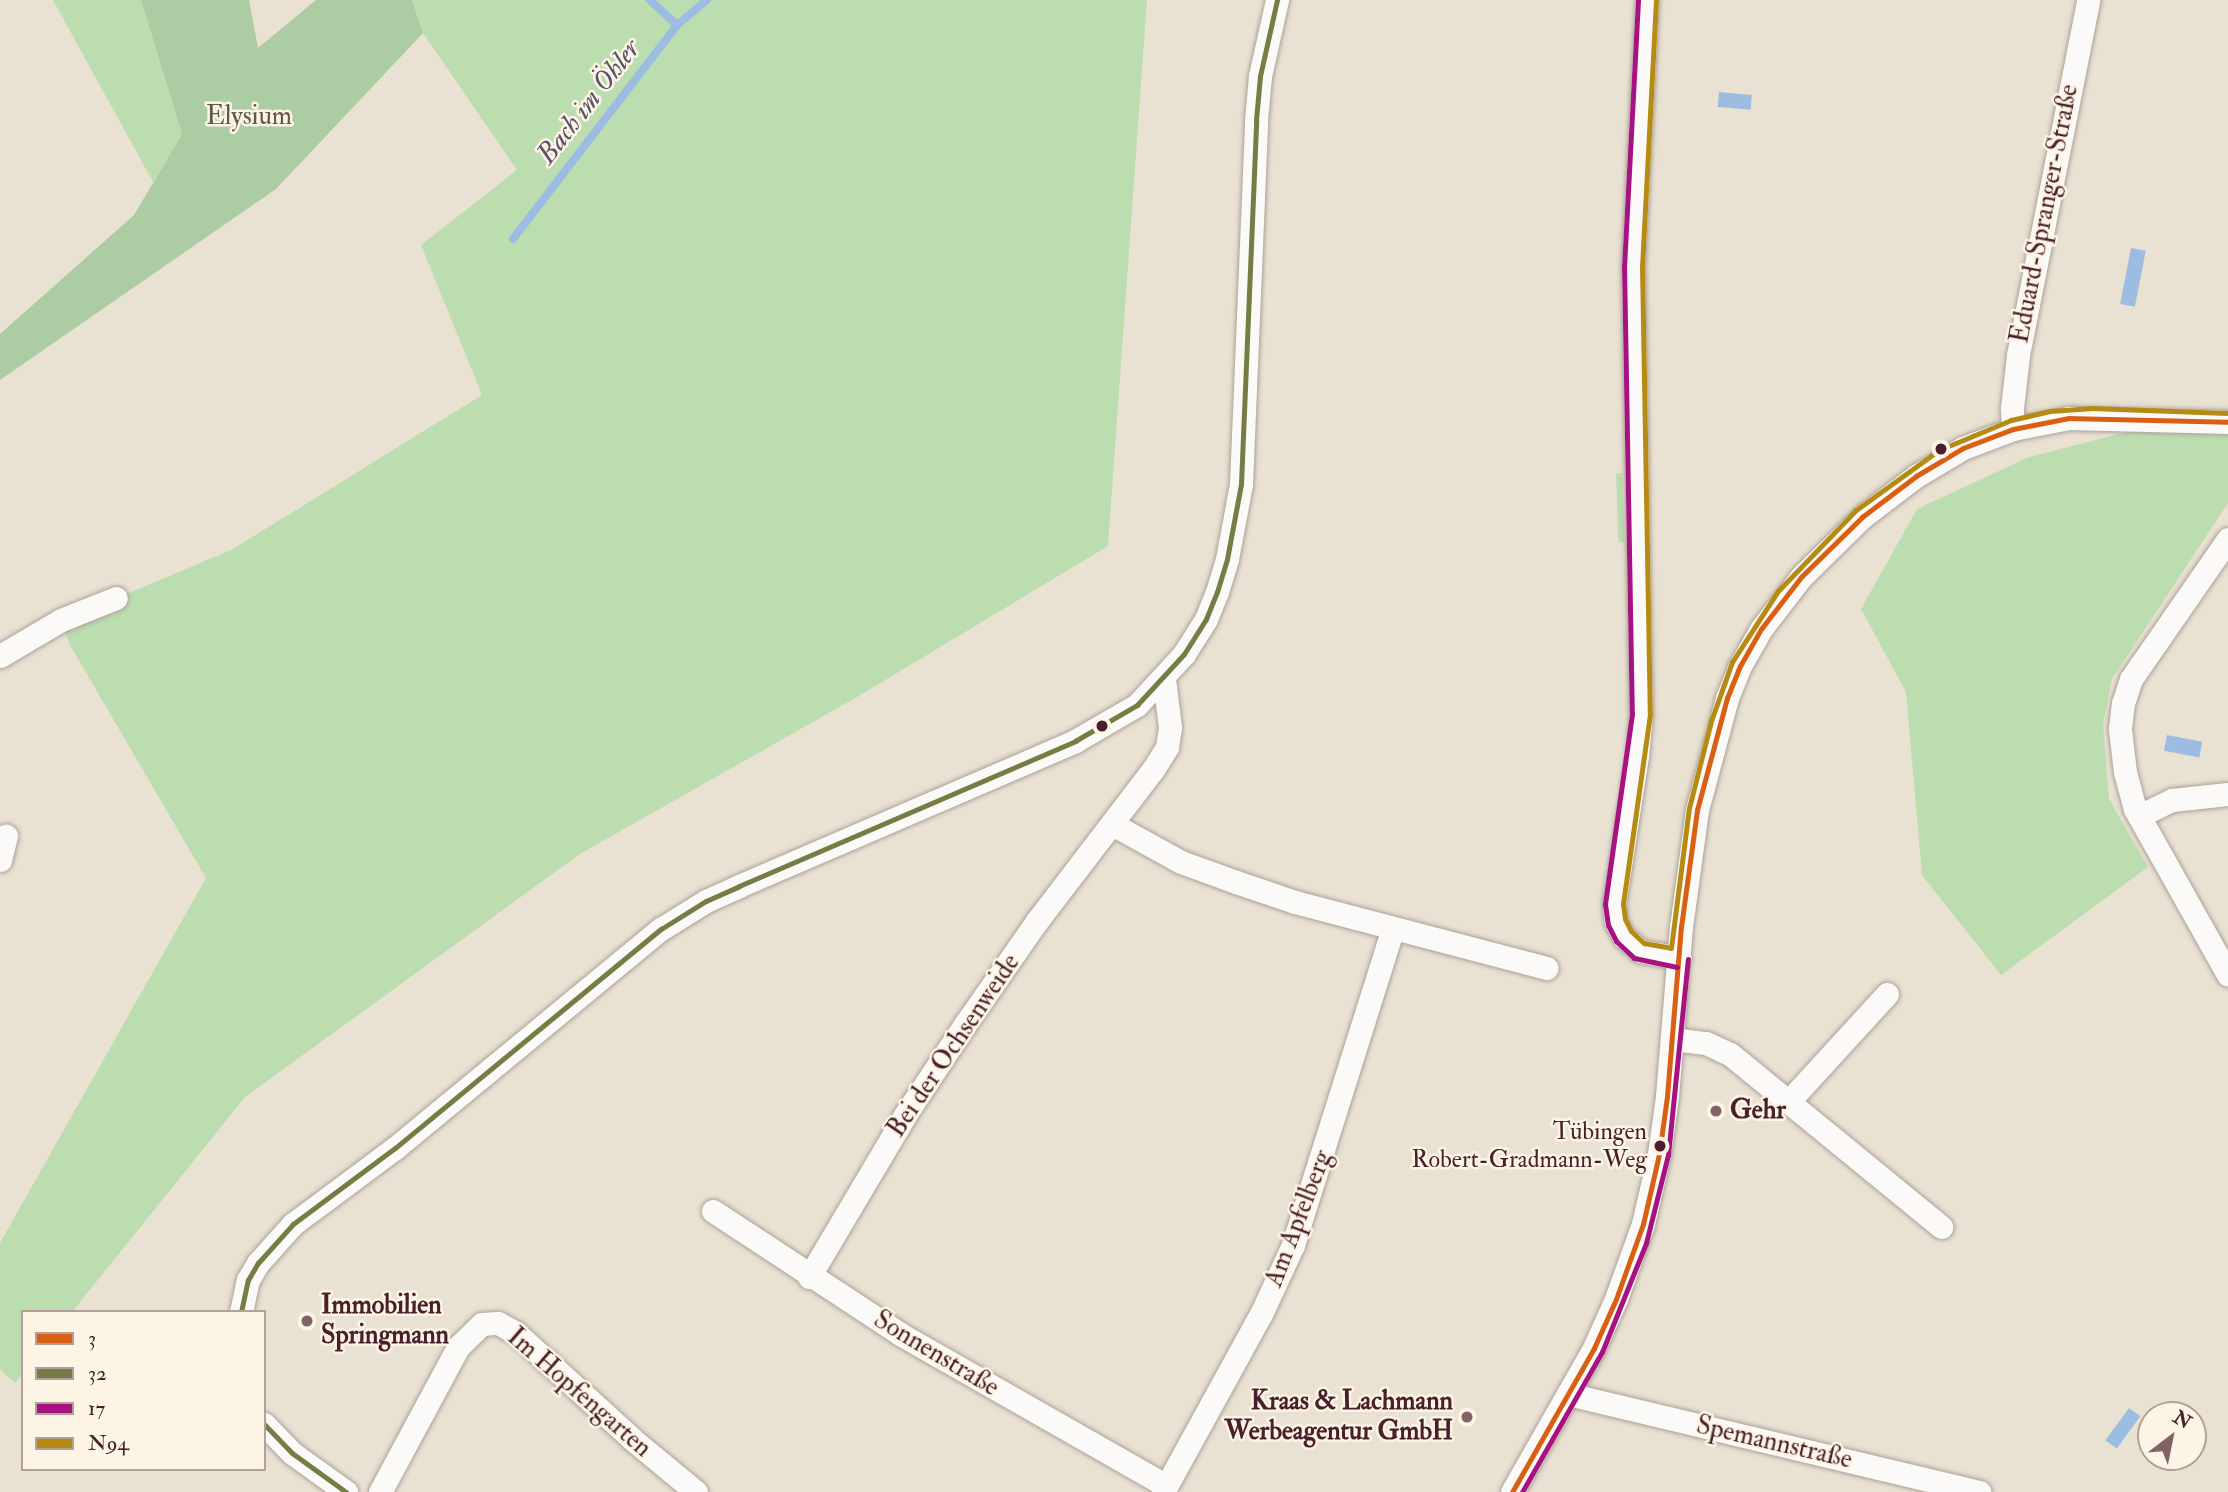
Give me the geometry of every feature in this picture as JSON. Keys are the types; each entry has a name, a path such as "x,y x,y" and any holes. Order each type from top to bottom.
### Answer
{"street":[{"path":"241,1310 248,1280 258,1263 293,1224 395,1149 661,929 706,901 739,886 1075,741 1137,705 1164,679 1188,650 1206,619 1227,559 1237,509 1245,430 1256,120 1260,76 1277,0"},
{"path":"1647,0 1633,265 1641,714 1614,904 1616,922 1624,937 1640,951 1679,958"},
{"name":"Eduard-Spranger-Straße","path":"2013,429 2012,408 2020,343 2088,0"},
{"path":"1511,1492 1568,1394 1616,1300 1643,1224 1658,1154 1689,855 1710,754 1740,666 1761,629 1801,577 1885,499 1963,448 2013,429 2051,420 2094,417 2228,422"},
{"path":"2228,539 2130,679 2123,703 2120,729 2125,772 2139,816 2228,975"},
{"path":"0,656 61,620 116,598"},
{"name":"Bei der Ochsenweide","path":"809,1277 905,1115 959,1034 1037,922 1167,747 1170,727 1164,679"},
{"path":"2139,816 2172,800 2228,794"},
{"path":"1112,824 1181,862 1236,882 1393,928 1546,968"},
{"path":"0,860 6,836"},
{"name":"Am Apfelberg","path":"1164,1489 1288,1258 1316,1178 1393,928"},
{"path":"1789,1101 1887,994"},
{"path":"1672,1039 1706,1043 1730,1054 1941,1227"},
{"name":"Sonnenstraße","path":"713,1211 809,1277 968,1375 1164,1489"},
{"name":"Im Hopfengarten","path":"380,1492 458,1347 482,1324 498,1323 516,1333 632,1439 696,1492"},
{"name":"Spemannstraße","path":"1568,1394 1980,1492"},
{"path":"266,1426 292,1453 346,1492"}],"green space":[{"path":"53,0 141,0 182,134 153,182"},
{"name":"Elysium","path":"141,0 249,0 258,48 316,0 412,0 423,33 276,189 0,380 0,334 134,215 182,134"},
{"path":"412,0 1147,0 1108,546 857,697 580,854 245,1097 74,1310 21,1310 21,1376 15,1383 0,1369 0,1243 206,878 70,645 61,622 233,549 482,395 421,245 517,170 423,33"},
{"path":"2170,421 2228,422 2228,503 2112,679 2103,724 2109,799 2148,867 2001,975 1922,875 1906,692 1861,609 1917,509 2029,457"},
{"path":"1616,473 1622,473 1624,542 1618,542"}],"water":[{"path":"1719,92 1752,95 1751,110 1718,107"},
{"path":"2131,248 2146,251 2135,307 2120,304"},
{"path":"2167,735 2202,742 2199,758 2164,751"},
{"path":"2129,1408 2137,1414 2137,1421 2117,1449 2105,1440"}],"waterway":[{"path":"650,0 677,25"},
{"name":"Bach im Öhler","path":"513,239 677,25 707,0"}],"transit line":[{"name":"32","path":"241,1310 248,1280 258,1263 293,1224 395,1148 661,929 706,901 739,886 1075,741 1137,705 1184,654 1206,619 1217,592 1227,559 1241,484 1256,120 1260,76 1277,0"},
{"name":"17","path":"1638,0 1624,265 1632,714 1605,904 1608,925 1616,941 1634,958 1677,967"},
{"name":"N94","path":"1656,0 1642,265 1650,714 1623,904 1625,919 1631,931 1644,943 1671,948 1689,808 1711,721 1732,662 1778,591 1856,510 1939,450 2011,420 2050,411 2093,408 2228,413"},
{"name":"3","path":"1512,1492 1594,1348 1616,1299 1643,1224 1659,1154 1667,1096 1681,927 1697,810 1727,698 1740,666 1761,629 1801,577 1862,517 1916,476 1963,448 2013,429 2069,418 2228,422"},
{"name":"17","path":"1522,1492 1602,1352 1646,1243 1668,1155 1688,959"},
{"name":"32","path":"266,1426 292,1453 346,1492"}],"place":[{"name":"Gehr","path":"1716,1111"},
{"name":"Tübingen Robert-Gradmann-Weg","path":"1660,1146"},
{"name":"Immobilien Springmann","path":"307,1321"},
{"name":"Kraas & Lachmann Werbeagentur GmbH","path":"1467,1417"}]}
